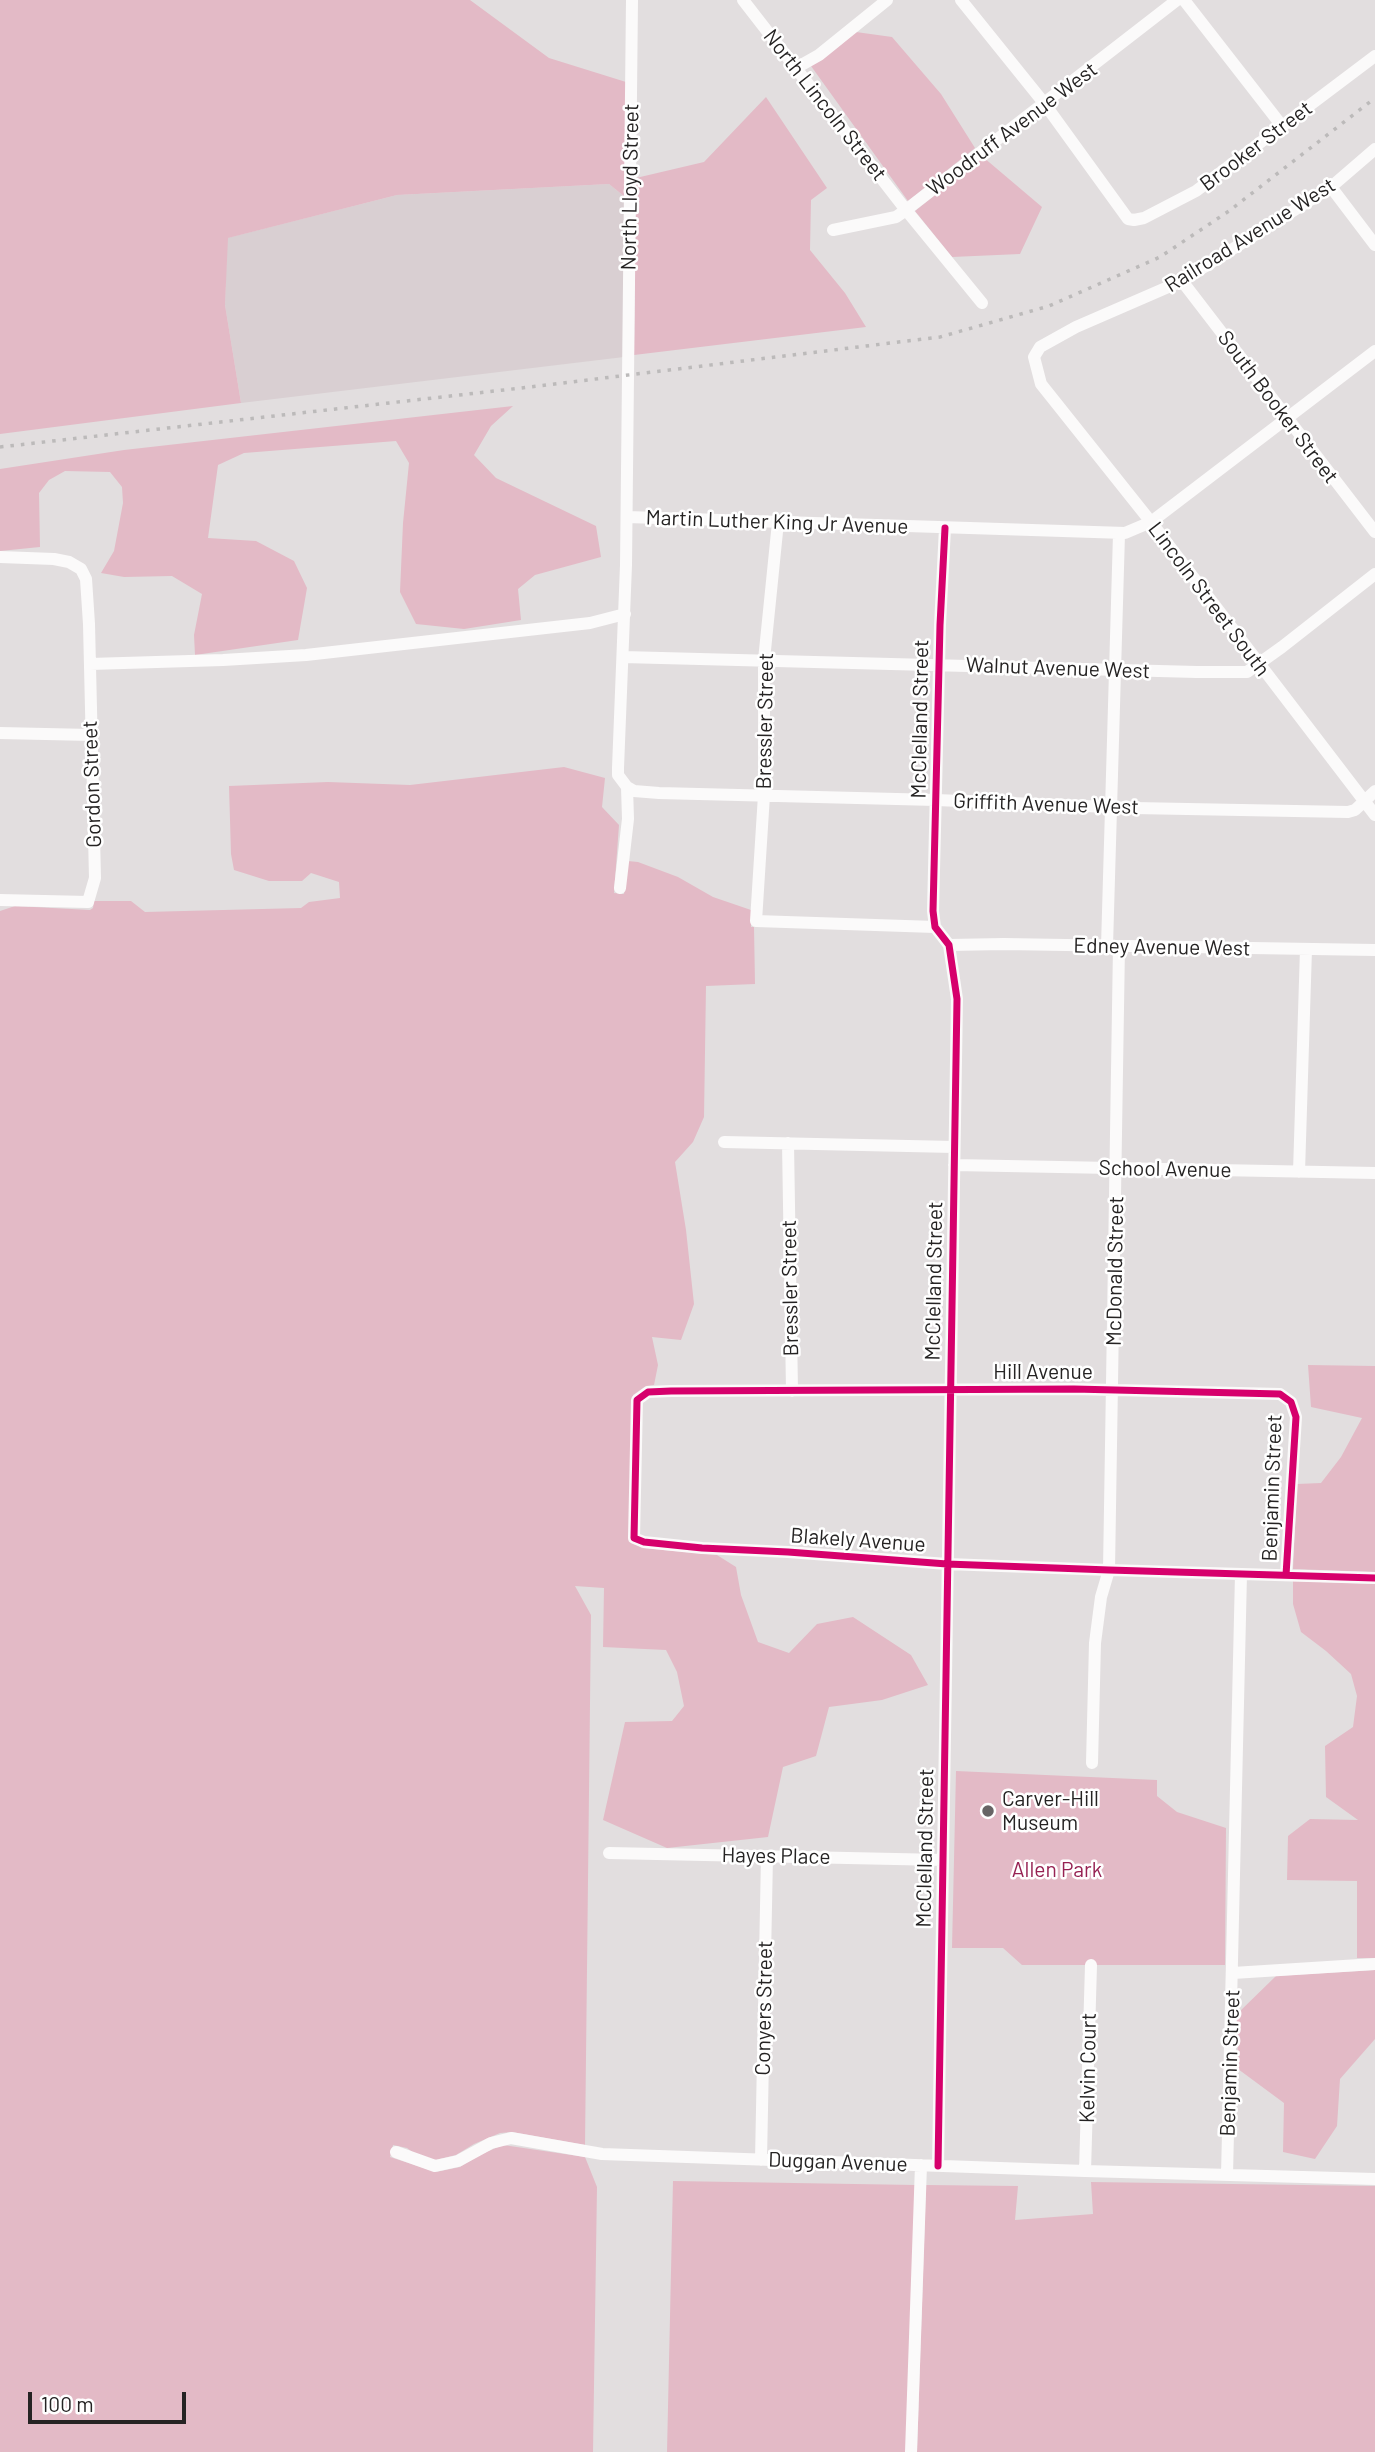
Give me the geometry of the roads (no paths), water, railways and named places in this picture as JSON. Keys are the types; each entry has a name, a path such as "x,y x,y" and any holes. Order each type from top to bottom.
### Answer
{"street":[{"name":"North Lloyd Street","path":"627,517 632,0"},
{"name":"North Lincoln Street","path":"743,0 982,303"},
{"path":"796,68 819,55 887,0"},
{"path":"961,0 1044,103"},
{"name":"Woodruff Avenue West","path":"832,230 896,217 1177,0"},
{"path":"1184,0 1282,126"},
{"name":"Brooker Street","path":"1044,103 1128,219 1143,218 1196,191 1375,56"},
{"name":"Railroad Avenue West","path":"1041,384 1034,357 1040,347 1076,327 1182,281 1331,187 1375,149"},
{"path":"1331,187 1375,245"},
{"name":"South Booker Street","path":"1182,281 1375,532"},
{"name":"Martin Luther King Jr Avenue","path":"620,888 628,819 627,787 618,775 627,517 1119,534 1151,522 1375,351"},
{"name":"Lincoln Street South","path":"1041,384 1151,522 1375,815"},
{"name":"Bressler Street","path":"778,522 764,660 764,795 756,921 935,927"},
{"name":"McClelland Street","path":"938,2166 957,999 949,945 935,927 933,902 944,528"},
{"name":"McDonald Street","path":"1093,1763 1095,1643 1101,1597 1109,1570 1117,1168 1110,807 1119,534"},
{"name":"Gordon Street","path":"0,557 69,562 81,569 87,584 95,878 88,902 0,900"},
{"name":"Walnut Avenue West","path":"623,657 1247,672 1375,574"},
{"path":"90,664 306,655 590,623 625,614"},
{"path":"0,733 91,735"},
{"name":"Griffith Avenue West","path":"627,787 634,792 1348,812 1355,810 1375,791"},
{"name":"Edney Avenue West","path":"949,945 1375,950"},
{"path":"1300,1171 1306,949"},
{"path":"724,1142 954,1147"},
{"name":"Bressler Street","path":"788,1143 792,1391"},
{"name":"School Avenue","path":"954,1165 1375,1172"},
{"name":"Hill Avenue","path":"792,1391 949,1389 1275,1392 1291,1402"},
{"name":"Blakely Avenue","path":"792,1391 648,1392 640,1396 636,1404 634,1538 643,1542 702,1548 947,1564 1375,1578"},
{"name":"Benjamin Street","path":"1286,1575 1296,1417 1291,1402"},
{"name":"Benjamin Street","path":"1227,2175 1241,1574"},
{"name":"Hayes Place","path":"609,1853 943,1860"},
{"name":"Conyers Street","path":"761,2160 767,1856"},
{"path":"1233,1973 1375,1964"},
{"name":"Kelvin Court","path":"1086,2171 1091,1965"},
{"name":"Duggan Avenue","path":"397,2152 435,2166 458,2161 491,2143 511,2138 601,2154 1375,2179"},
{"path":"911,2452 921,2165"}],"railway":[{"path":"0,447 940,337 1049,306 1160,257 1229,211 1375,98"}],"place":[{"name":"Carver-Hill Museum","path":"988,1811"}],"park label":[{"name":"Allen Park","path":"1057,1870"}]}
